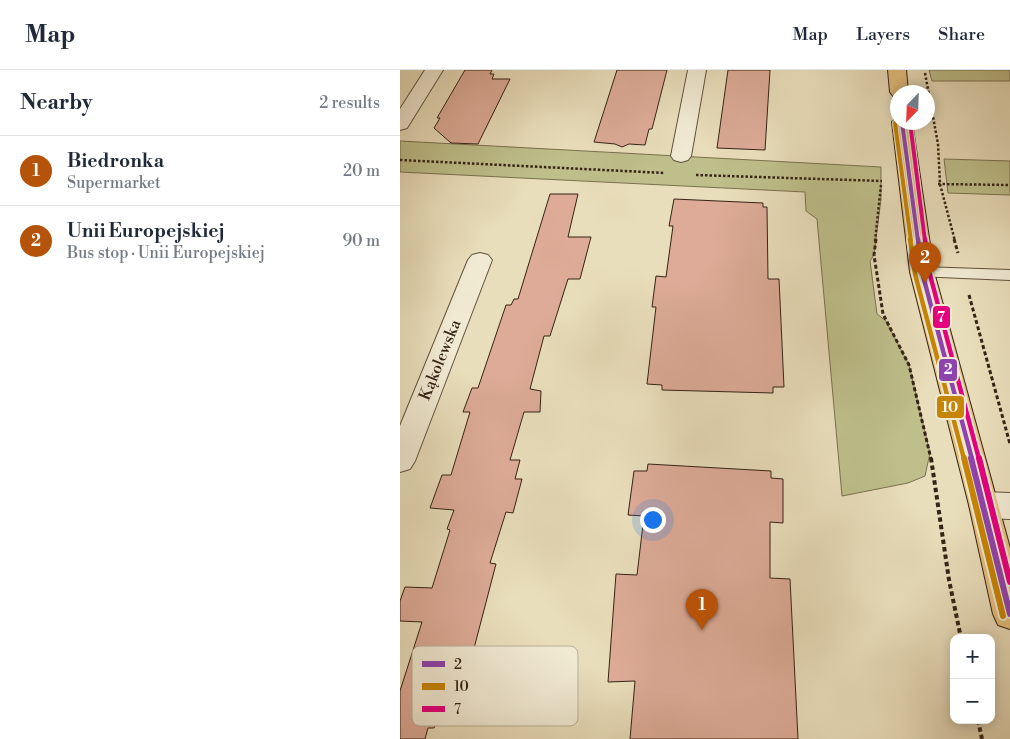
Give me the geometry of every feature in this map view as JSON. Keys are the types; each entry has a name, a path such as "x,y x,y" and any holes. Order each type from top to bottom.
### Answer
{"main road":[{"path":"897,70 898,85"},
{"path":"903,130 922,272 997,505 1010,614"}],"street":[{"path":"400,124 434,70"},
{"path":"681,156 697,70"},
{"name":"Kąkolewska","path":"400,461 480,260"}],"lane":[{"path":"922,272 1010,275"}],"path":[{"path":"924,70 929,86 938,144 940,184 1010,444"},
{"path":"881,174 874,254 883,314 909,365 930,453 949,580 960,634"},
{"path":"940,184 1010,185"},
{"path":"979,724 982,739"}],"green space":[{"path":"929,70 1010,70 1010,81 932,81"},
{"path":"400,141 881,167 881,199 874,255 870,261 877,314 886,321 909,365 930,453 925,476 908,483 842,496 817,219 806,211 805,192 400,172"},
{"path":"944,159 1010,161 1010,195 948,193"}],"building":[{"path":"465,70 492,70 490,74 494,74 492,79 510,79 478,144 451,143 434,128 440,118 437,118"},
{"path":"617,70 667,70 652,129 649,129 645,145 629,144 622,147 615,144 594,142"},
{"path":"728,70 770,70 765,150 717,148"},
{"path":"550,194 578,194 568,237 591,237 580,279 568,279 550,336 544,336 530,389 541,391 540,412 524,412 510,460 520,460 515,479 522,479 513,513 506,512 490,563 496,564 475,646 414,646 422,622 400,621 400,601 405,587 432,588 450,530 447,529 454,510 430,508 442,475 451,475 470,412 463,412 472,388 478,388 506,305 511,305 514,299 518,299"},
{"path":"674,199 763,203 763,207 767,207 768,279 779,279 784,387 773,387 773,393 662,390 662,385 647,384 656,307 652,307 656,276 666,277 673,226 669,226"},
{"path":"648,464 771,471 771,478 783,479 783,523 770,522 770,578 790,579 798,739 630,739 635,681 608,682 616,574 637,575 644,516 628,515 634,471 647,471"},
{"path":"412,653 412,726 435,726 434,728 428,728 425,739 400,739 400,691"}],"transit line":[{"name":"10","path":"896,130 915,274 977,507 1003,616"},
{"name":"2","path":"903,130 922,272 984,505 1010,614"},
{"name":"7","path":"911,130 929,271 991,503 1010,582"}],"place":[{"name":"Unii Europejskiej","path":"925,283"},
{"name":"Biedronka","path":"702,630"}]}
